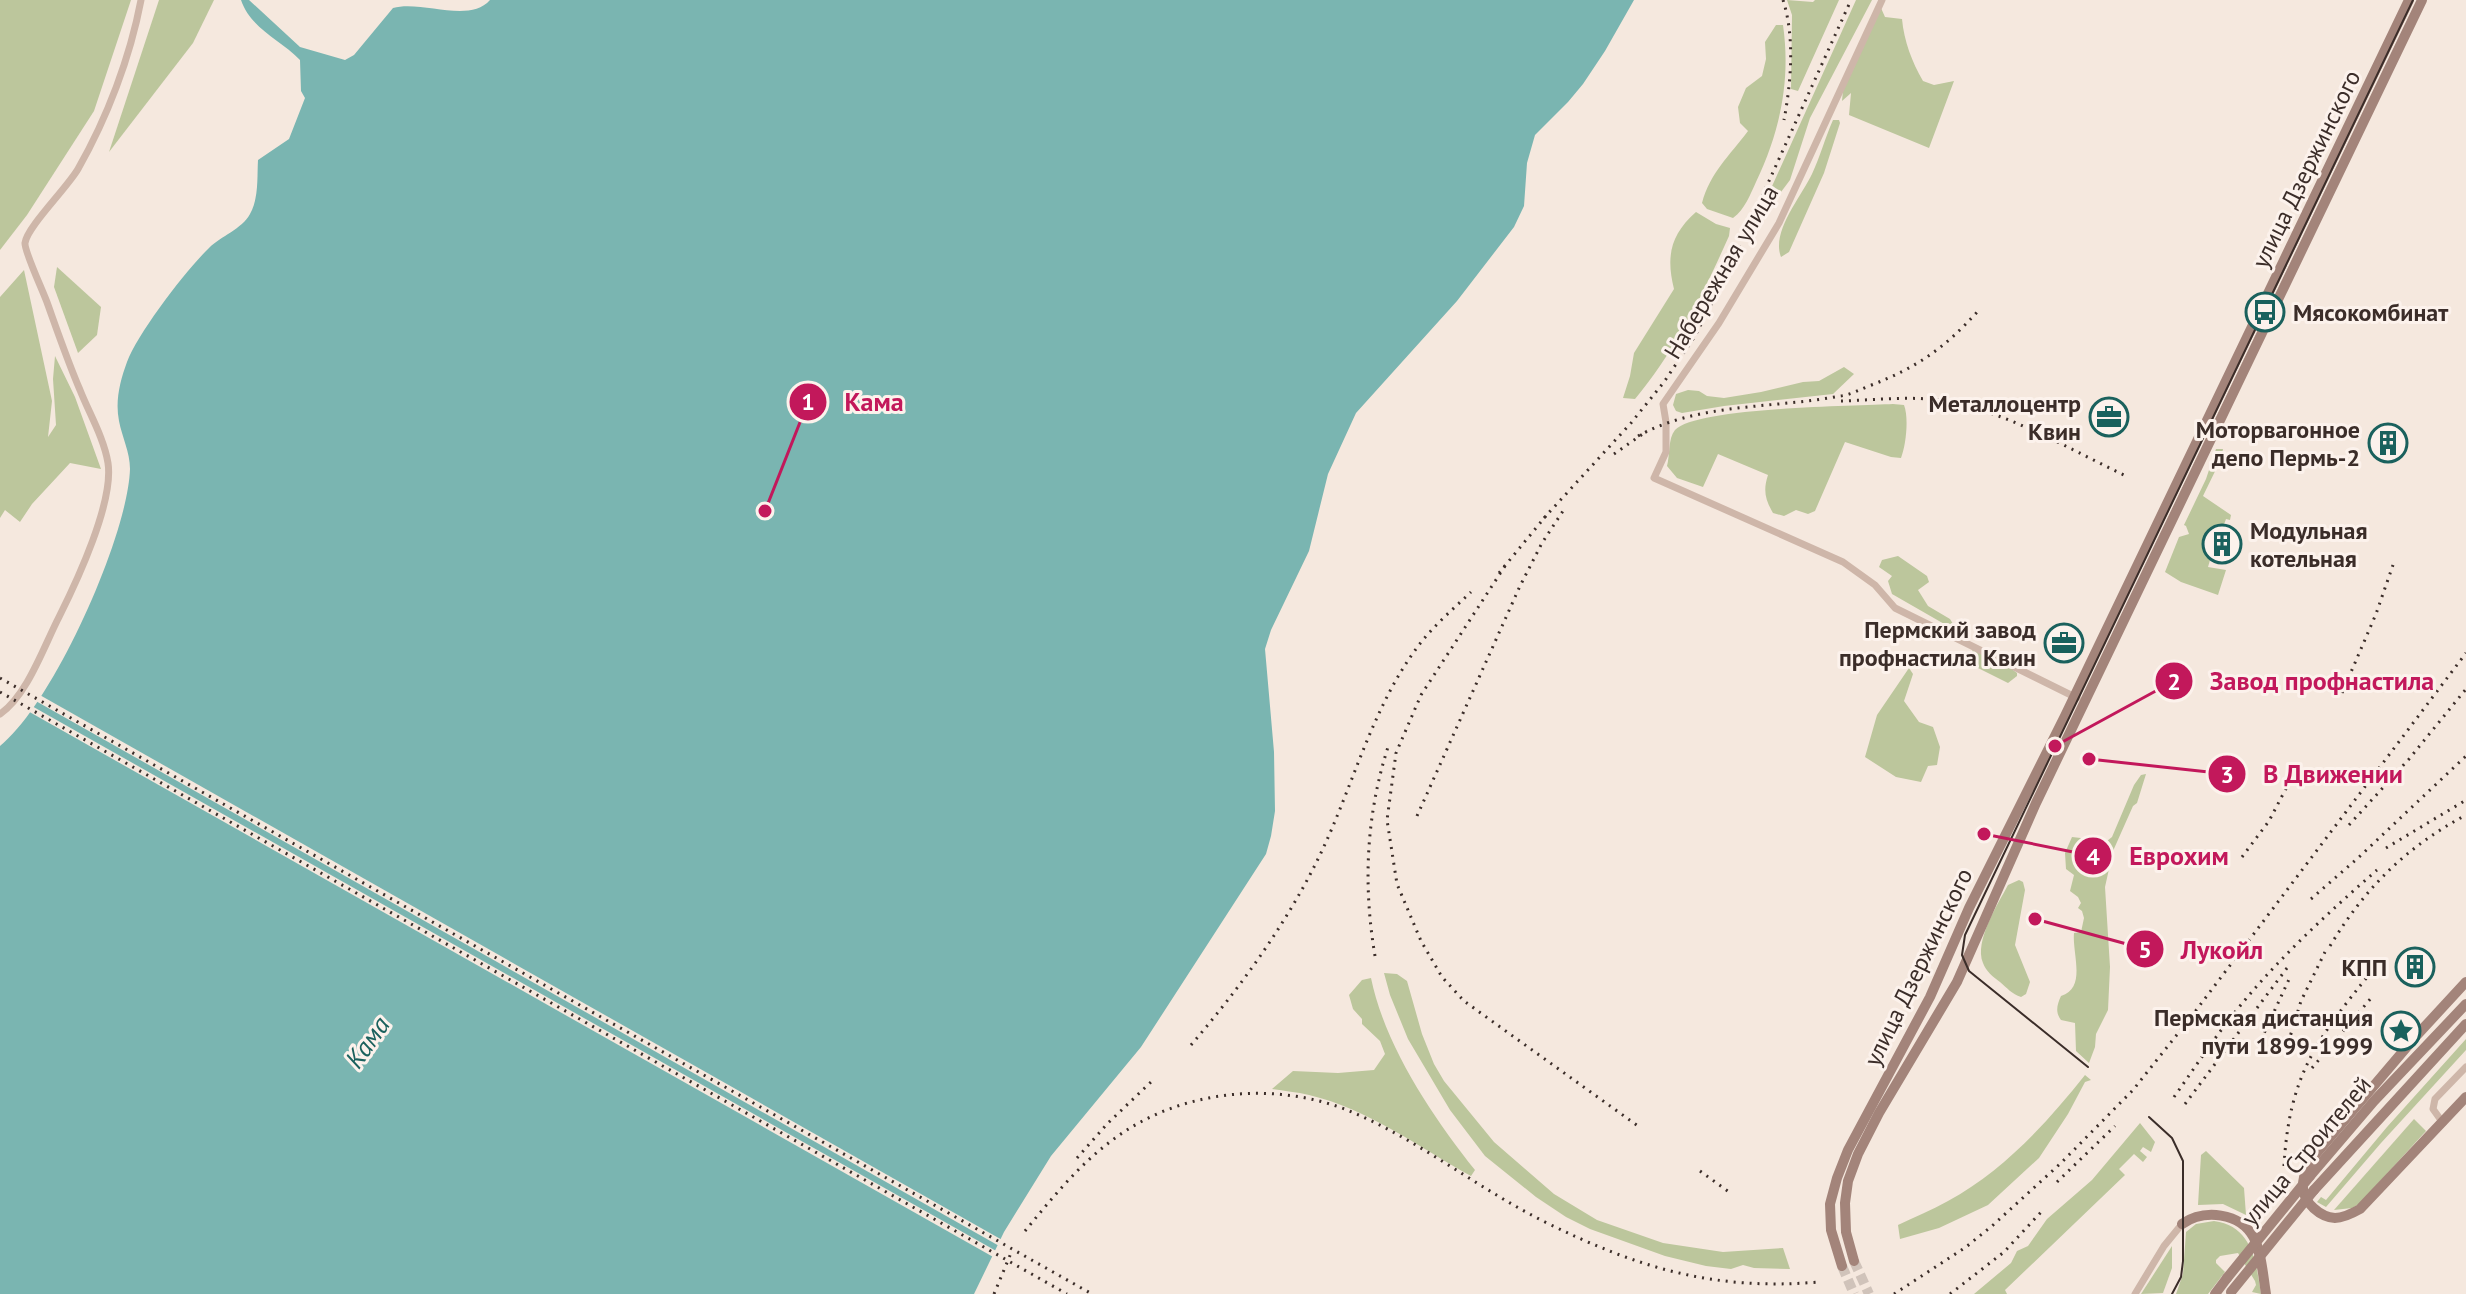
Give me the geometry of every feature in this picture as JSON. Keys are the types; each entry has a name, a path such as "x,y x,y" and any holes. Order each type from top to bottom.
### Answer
{"main road":[{"name":"улица Дзержинского","path":"1842,1266 1834,1246 1830,1222 1830,1204 1841,1166 1930,997 1969,908 2409,0"},
{"name":"улица Дзержинского","path":"1854,1261 1845,1223 1846,1193 1852,1169 1879,1113 1933,1027 1957,982 2014,850 2422,0"},
{"path":"2466,982 2309,1162 2303,1188 2306,1198 2317,1211 2333,1218 2360,1209 2466,1097"},
{"name":"улица Строителей","path":"2215,1294 2366,1109 2466,1004"},
{"name":"улица Строителей","path":"2230,1293 2314,1190 2466,1024"},
{"path":"2182,1224 2212,1214 2243,1225 2256,1245 2266,1294"}],"street":[{"path":"0,714 12,705 26,684 71,593 97,525 109,472 104,446 73,374 25,244 31,228 69,184 88,149 131,45 141,0"},
{"name":"Набережная улица","path":"1882,0 1779,223 1719,323 1663,404 1666,452 1654,478 1843,562 1875,585 1895,608 2074,696"},
{"path":"2074,696 2086,702"},
{"path":"2443,1123 2433,1109 2435,1099 2466,1067"},
{"path":"2135,1294 2164,1246 2182,1224"}],"green space":[{"path":"0,0 131,0 94,111 27,215 0,250"},
{"path":"159,0 214,0 193,43 109,152"},
{"path":"1787,0 1839,0 1798,91 1791,89 1792,15"},
{"path":"1856,0 1872,0 1810,118 1790,180 1772,204 1759,215"},
{"path":"1881,8 1885,17 1902,19 1909,51 1923,81 1934,85 1954,81 1929,148 1849,115 1851,93 1842,101 1843,90"},
{"path":"1776,25 1783,25 1785,45 1782,105 1764,163 1749,197 1733,218 1707,209 1702,203 1715,173 1748,131 1740,123 1738,107 1746,88 1762,76 1766,59 1765,42"},
{"path":"1833,120 1840,123 1824,173 1789,252 1781,257 1779,247 1784,226 1812,174"},
{"path":"1696,212 1730,228 1729,236 1699,300 1663,361 1635,399 1623,398 1634,353 1674,289 1670,267 1672,247 1680,229"},
{"path":"57,267 101,307 97,335 78,353 54,287"},
{"path":"24,270 52,401 48,437 56,425 55,356 75,397 101,469 70,463 32,504 20,522 5,510 0,518 0,297"},
{"path":"1844,367 1854,374 1833,394 1682,413 1676,411 1673,405 1676,394 1688,390 1724,398 1819,381"},
{"path":"1904,405 1906,410 1901,458 1845,442 1815,511 1808,514 1796,510 1784,516 1773,513 1766,494 1768,475 1718,454 1703,487 1677,478 1667,466 1673,433 1689,422 1743,412"},
{"path":"2216,449 2223,449 2221,459 2203,496 2231,515 2222,530 2219,529 2208,567 2226,570 2218,595 2181,582 2165,572 2179,537 2189,534 2184,525 2206,479"},
{"path":"1898,556 1927,576 1929,582 1918,590 1928,606 1953,624 1946,625 1892,594 1888,581 1892,576 1879,567 1882,560"},
{"path":"1973,649 2001,661 2017,676 2008,683 1968,663"},
{"path":"1909,668 1913,674 1904,701 1919,722 1933,727 1940,747 1937,765 1928,766 1921,782 1896,777 1865,757 1877,715"},
{"path":"2146,774 2137,803 2113,851 2105,887 2110,967 2108,1010 2096,1034 2089,1063 2076,1051 2075,1023 2061,1020 2057,1011 2061,996 2074,986 2074,933 2081,932 2084,918 2078,908 2081,903 2078,897 2070,891 2074,875 2066,869 2065,853 2072,837 2107,841 2112,837 2134,785 2141,775"},
{"path":"2019,880 2023,882 2025,890 2015,945 2030,982 2026,994 2021,997 1990,974 1981,954 1984,934 1993,912 2008,885"},
{"path":"1384,973 1397,974 1407,981 1422,1034 1444,1081 1494,1142 1554,1194 1597,1220 1663,1243 1723,1252 1783,1248 1790,1269 1743,1265 1731,1269 1665,1256 1590,1229 1536,1197 1485,1156 1450,1110 1408,1039"},
{"path":"1371,978 1387,1029 1399,1054 1427,1103 1475,1170 1471,1176 1352,1109 1309,1095 1272,1089 1293,1071 1338,1073 1374,1070 1385,1054 1380,1041 1362,1024 1349,995 1362,980"},
{"path":"2466,1039 2466,1050 2326,1207 2317,1202 2321,1197 2326,1200"},
{"path":"2085,1075 2091,1080 2085,1082 2039,1158 1988,1205 1939,1228 1900,1239 1898,1225 1948,1201 1987,1176 2039,1128"},
{"path":"2414,1119 2426,1131 2359,1204 2334,1210"},
{"path":"2140,1123 2155,1142 2151,1152 2143,1147 2140,1151 2147,1157 2143,1162 2134,1154 2119,1169 2125,1175 2005,1290 2007,1294 1974,1294 2011,1263 2017,1251 2028,1246 2047,1219 2092,1180"},
{"path":"2206,1151 2244,1188 2246,1215 2223,1204 2198,1205 2201,1155"},
{"path":"2214,1221 2237,1230 2250,1247 2261,1294 2252,1292 2255,1281 2238,1253 2220,1256 2216,1260 2225,1272 2208,1294 2176,1294 2183,1274 2186,1232 2196,1224"},
{"path":"2172,1246 2172,1268 2163,1293 2141,1294"}],"water":[{"path":"241,0 249,0 300,47 345,60 354,55 393,8 405,6 458,11 481,7 490,0 1634,0 1583,84 1535,135 1527,163 1524,206 1514,227 1457,301 1356,413 1328,474 1309,551 1265,649 1274,752 1275,811 1266,854 1141,1047 1051,1156 1004,1232 974,1294 0,1294 0,746 21,725 64,658 102,575 116,535 130,469 118,414 118,399 127,362 141,335 199,258 250,214 255,201 258,160 289,139 305,98 301,91 300,60 252,19"}],"pier":[{"path":"38,694 1004,1241 1001,1247 34,700"},
{"path":"30,705 998,1252 995,1258 26,710"}],"tunnel":[{"path":"1854,1261 1869,1294"},
{"path":"1842,1266 1854,1294"}],"tram line":[{"path":"2088,1067 1969,971 1962,955 1965,935 2413,0"},
{"path":"2149,1117 2172,1138 2183,1161 2183,1261 2181,1277 2172,1294"}],"railway":[{"path":"1783,0 1791,60 1784,120"},
{"path":"1544,518 1631,423 1695,336 1730,267 1851,0"},
{"path":"1638,436 1686,417 1851,393 1901,372 1928,356 1978,311"},
{"path":"1841,401 1924,399 1974,408 2040,434 2126,476"},
{"path":"1614,454 1647,431"},
{"path":"1499,573 1550,511"},
{"path":"1417,816 1520,586 1563,511"},
{"path":"2342,693 2393,565"},
{"path":"1505,566 1421,695 1396,753 1387,820 1397,884 1421,941 1442,977 1464,1001 1638,1126"},
{"path":"1191,1045 1260,956 1305,884 1400,673 1428,634 1471,592"},
{"path":"1894,1294 1966,1247 1992,1226 2061,1163 2133,1090 2466,653"},
{"path":"0,678 1092,1294"},
{"path":"2349,825 2409,759 2466,689"},
{"path":"0,692 1067,1294"},
{"path":"1375,956 1369,903 1369,851 1375,799 1388,747"},
{"path":"2311,899 2466,756"},
{"path":"2242,857 2269,821 2292,777"},
{"path":"2386,848 2466,800"},
{"path":"2330,946 2343,925 2389,871 2424,841 2466,815"},
{"path":"2174,1097 2223,1028 2272,970 2377,870"},
{"path":"2286,1050 2301,1001 2325,952"},
{"path":"2185,1104 2290,964"},
{"path":"2284,1166 2292,1107 2309,1060 2336,1017 2372,971"},
{"path":"2261,1040 2291,975"},
{"path":"2312,1068 2372,997"},
{"path":"1077,1158 1151,1082"},
{"path":"1025,1231 1092,1157 1145,1120 1174,1107 1205,1099 1237,1094 1269,1094 1301,1097 1361,1116 1408,1140 1545,1222 1645,1264 1678,1273 1745,1283 1819,1282"},
{"path":"2057,1182 2115,1126"},
{"path":"1700,1171 1729,1192"},
{"path":"1950,1294 2004,1252 2042,1211"},
{"path":"994,1294 1011,1253"}],"place":[{"name":"Мясокомбинат","path":"2265,312"},
{"name":"Металлоцентр Квин","path":"2109,417"},
{"name":"Моторвагонное депо Пермь-2","path":"2388,443"},
{"name":"Кама","path":"765,511"},
{"name":"Модульная котельная","path":"2222,544"},
{"name":"Пермский завод профнастила Квин","path":"2064,643"},
{"name":"Завод профнастила","path":"2055,746"},
{"name":"В Движении","path":"2089,759"},
{"name":"Еврохим","path":"1984,834"},
{"name":"Лукойл","path":"2035,919"},
{"name":"КПП","path":"2415,967"},
{"name":"Пермская дистанция пути 1899-1999","path":"2401,1031"}]}
